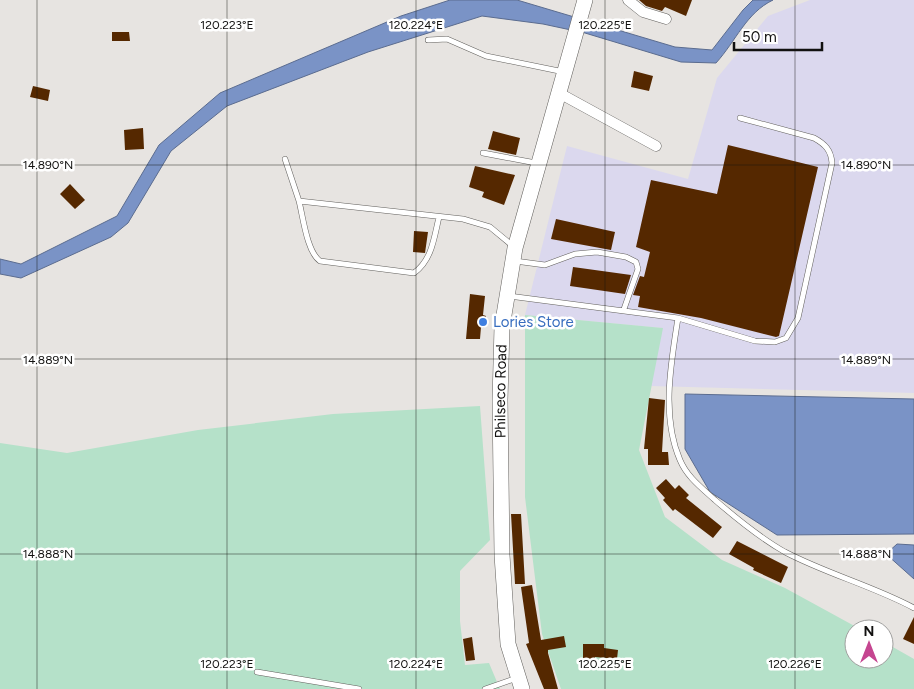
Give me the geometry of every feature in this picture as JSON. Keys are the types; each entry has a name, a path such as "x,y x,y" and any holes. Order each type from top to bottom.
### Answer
{"street":[{"path":"628,0 642,12 666,19"},
{"name":"Philseco Road","path":"520,683 508,644 502,556 500,364 506,296 514,254 584,2"},
{"path":"559,93 656,146"}],"lane":[{"path":"428,40 446,39 486,56 564,72"},
{"path":"506,296 624,309 678,318 755,340 775,342 786,338 798,318 832,163 831,154 824,144 814,138 740,118"},
{"path":"483,153 539,164"},
{"path":"285,159 299,201 310,248 314,257 320,261 414,273 423,266 428,256 439,217"},
{"path":"299,201 463,219 490,227 499,232 514,254 545,265 585,252 626,257 636,262 638,269 624,309"},
{"path":"678,318 670,363 668,400 680,459 688,473 734,516 772,544 826,571 914,608"},
{"path":"257,672 360,689"},
{"path":"485,689 520,683"}],"shaded area":[{"path":"810,0 914,0 914,393 650,386 662,328 525,315 567,146 688,179 717,78 768,16"}],"green space":[{"path":"525,315 663,328 639,450 665,517 722,560 785,588 844,620 844,669 894,669 894,648 914,659 914,689 561,689 542,634 525,497"},
{"path":"480,406 490,540 460,571 460,621 465,665 489,663 500,689 0,689 0,443 67,453 198,430 333,414"}],"water":[{"path":"450,0 517,0 675,47 712,50 753,0 773,0 748,20 716,63 681,62 585,33 543,24 482,16 368,52 227,106 171,151 128,223 111,237 21,278 0,274 0,259 21,264 117,216 159,145 220,93 401,16"},
{"path":"685,394 914,399 914,534 777,535 710,492 685,449"},
{"path":"897,544 914,545 914,579 886,554"}],"building":[{"path":"639,0 692,0 686,16 665,7 662,11 646,6"},
{"path":"112,32 129,32 130,41 112,41"},
{"path":"634,71 653,76 649,91 631,87"},
{"path":"33,86 50,90 48,101 30,97"},
{"path":"143,128 144,149 125,150 124,130"},
{"path":"493,131 520,138 516,155 488,149"},
{"path":"728,145 818,167 779,336 776,337 701,318 638,307 640,296 633,295 640,276 644,277 650,252 636,247 651,180 717,194"},
{"path":"475,166 515,175 504,205 482,197 484,192 469,187"},
{"path":"70,184 85,200 75,209 60,194"},
{"path":"556,219 615,232 611,250 551,239"},
{"path":"414,231 428,232 425,253 413,252"},
{"path":"573,267 631,275 625,294 570,286"},
{"path":"470,294 485,296 483,315 486,316 484,328 481,327 480,339 466,339"},
{"path":"649,398 665,400 662,452 668,452 669,465 648,465 648,449 644,449"},
{"path":"666,479 675,489 679,485 689,495 686,498 722,527 713,538 675,509 673,511 663,500 665,498 656,488"},
{"path":"511,514 521,514 525,584 515,584"},
{"path":"737,541 788,567 781,583 753,570 754,568 729,554"},
{"path":"532,585 541,640 564,636 566,647 548,650 558,689 544,689 526,644 529,643 521,587"},
{"path":"914,617 914,644 903,639"},
{"path":"472,637 475,660 466,661 463,639"},
{"path":"583,644 604,644 604,648 618,650 617,659 595,657 595,670 583,670"}],"place":[{"name":"Lories Store","path":"483,322"}]}
